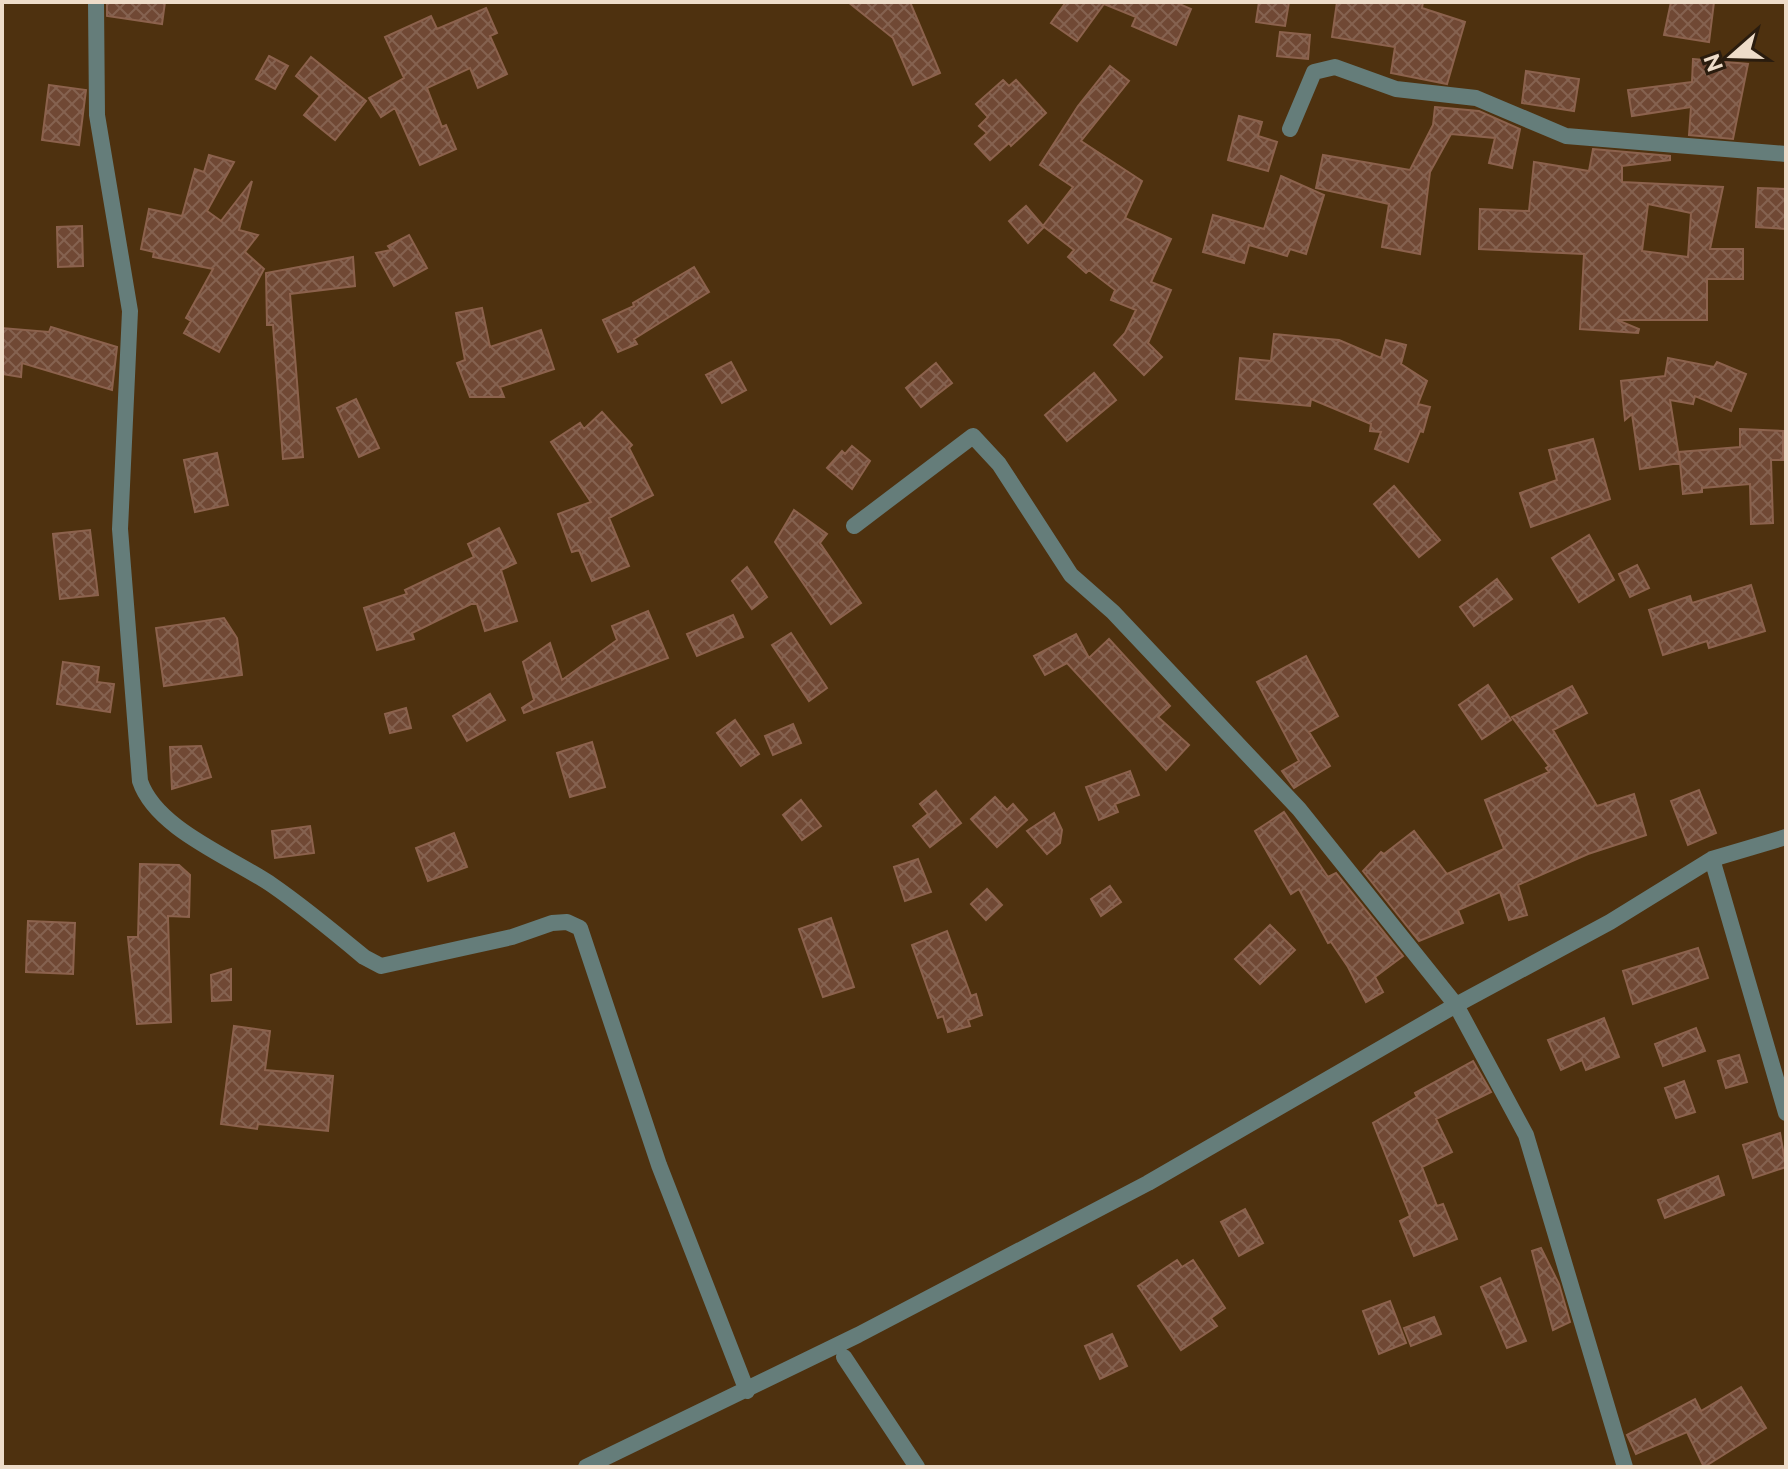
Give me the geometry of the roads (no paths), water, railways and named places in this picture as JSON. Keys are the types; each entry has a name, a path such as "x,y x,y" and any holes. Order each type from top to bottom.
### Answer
{"street":[{"path":"96,2 97,115 130,311 120,529 140,781 144,795 167,820 272,885 364,957 381,966 512,937 552,923 567,922 580,928 659,1165 747,1391"},
{"path":"1290,129 1314,72 1335,67 1396,89 1476,98 1566,136 1786,154"},
{"path":"854,526 973,436 999,464 1071,575 1113,612 1299,809 1456,1005 1526,1135 1625,1467"},
{"path":"586,1467 747,1391 1148,1183 1456,1005 1610,922 1712,859 1786,837"},
{"path":"1712,859 1786,1113"},
{"path":"844,1357 917,1467"}]}
